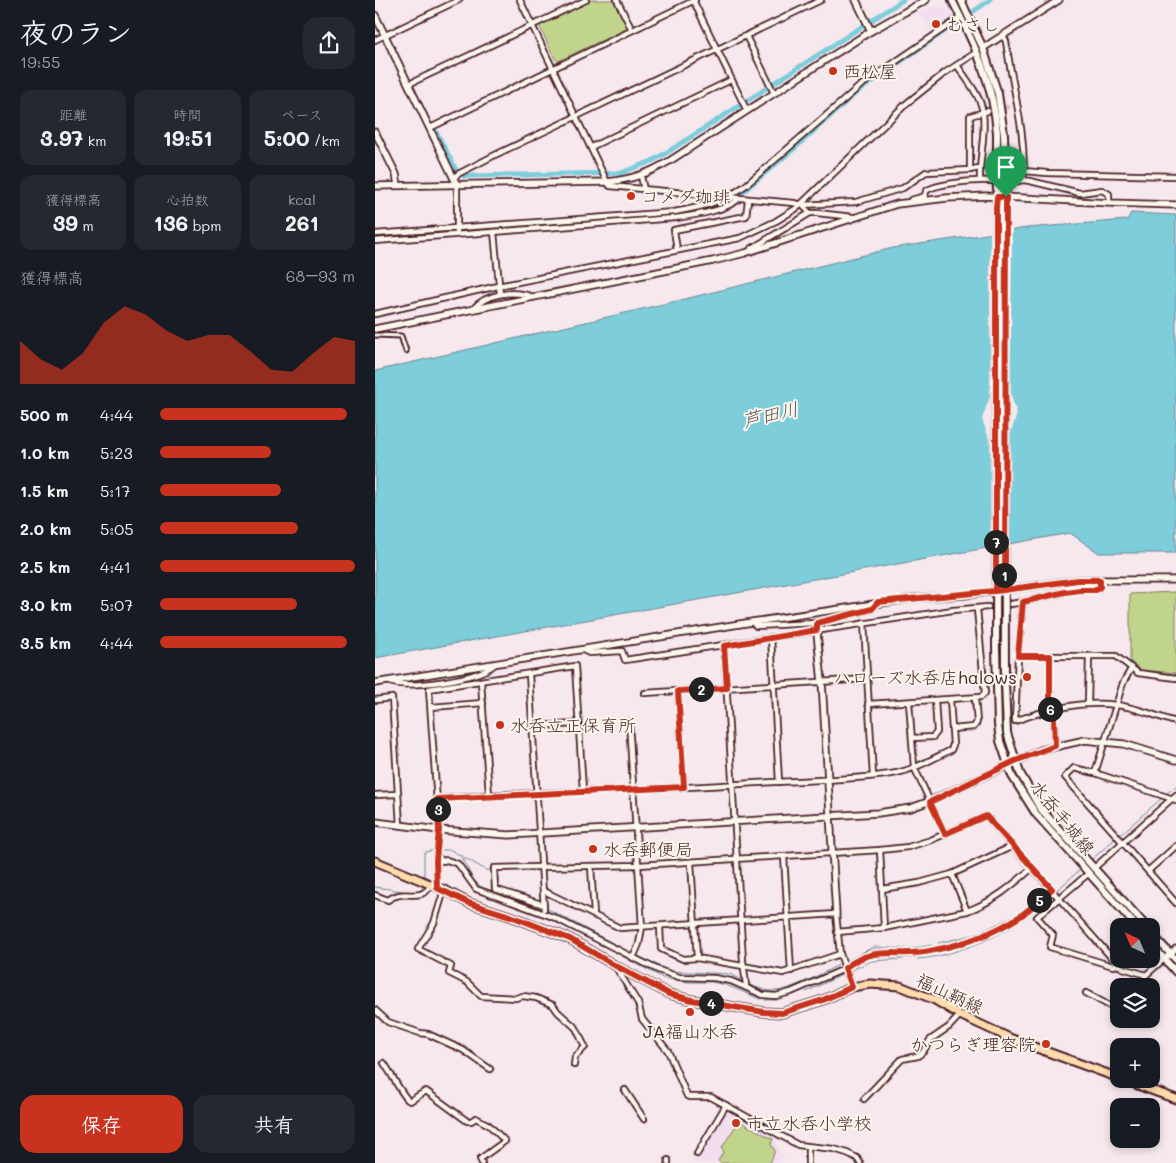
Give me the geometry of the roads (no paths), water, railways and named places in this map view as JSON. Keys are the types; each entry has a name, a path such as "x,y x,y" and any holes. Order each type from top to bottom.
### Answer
{"main road":[{"name":"水呑手城線","path":"952,0 977,52 993,96 996,116 996,591 997,710 1000,741 1007,765 1020,790 1036,814 1137,918"},
{"name":"水呑手城線","path":"961,0 983,48 998,94 1002,116 1006,197 1004,577 1005,707 1007,732 1015,761 1028,790 1083,862"},
{"name":"福山鞆線","path":"375,861 469,903 516,918 570,939 669,994 692,1000 764,1012 782,1013 823,1000 852,987 870,984 900,986 935,1000 960,1015 1012,1039 1110,1074"},
{"name":"水呑手城線","path":"1090,869 1130,918"},
{"path":"1160,943 1176,960"},
{"path":"1160,954 1176,972"},
{"name":"福山鞆線","path":"1147,1088 1176,1099"}],"street":[{"path":"375,40 459,0"},
{"path":"519,0 610,186 802,204 856,202 903,188 926,172 979,168"},
{"path":"409,84 586,0"},
{"path":"617,0 632,30"},
{"path":"430,128 694,0 747,110"},
{"path":"454,178 458,174 495,155 821,0"},
{"path":"856,0 871,31"},
{"path":"375,186 607,182 641,176 653,171 871,31 927,0"},
{"path":"983,48 1059,0"},
{"path":"375,15 457,185 457,232"},
{"path":"375,241 674,212 705,206 728,198 783,154 860,86 961,17"},
{"path":"745,36 774,93"},
{"path":"1003,36 1006,42 1016,106 1021,121 1023,180"},
{"path":"375,314 498,286 746,236 777,221 802,204 907,103 977,52"},
{"path":"957,65 986,111 979,168 980,180"},
{"path":"591,148 731,80"},
{"path":"1009,107 1016,106"},
{"path":"970,170 969,116 986,111"},
{"path":"375,132 396,174 398,186"},
{"path":"1024,172 1176,176"},
{"path":"641,176 644,190"},
{"path":"375,329 713,261 925,196 926,191 931,188 980,180 991,181"},
{"path":"1013,182 1023,180 1079,193 1102,190 1109,194 1109,203"},
{"path":"897,204 965,196 1176,205"},
{"path":"375,234 494,232 699,215 722,208 738,198"},
{"path":"677,250 674,230 746,216 748,200"},
{"path":"802,204 810,214"},
{"path":"745,252 810,214 857,217"},
{"path":"494,232 500,294"},
{"path":"472,310 500,294 528,295 534,298"},
{"path":"375,336 401,336 406,351"},
{"path":"375,683 878,602 996,591 1078,580 1176,580"},
{"path":"1011,604 1065,592 1096,590 1100,587 1100,580"},
{"path":"583,650 589,653 622,651 625,660 724,646 817,626 872,609 878,602"},
{"path":"1023,602 1015,721 1053,709 1088,704 1117,705 1176,722"},
{"path":"752,622 756,626 817,626 864,623 953,610 988,607"},
{"path":"868,704 981,697 985,693 977,609"},
{"path":"864,623 873,776"},
{"path":"817,626 837,932 840,954 852,987"},
{"path":"771,637 779,782"},
{"path":"724,646 746,985"},
{"path":"1018,656 1116,656 1138,673 1176,678"},
{"path":"1050,656 1055,746"},
{"path":"1088,704 1089,656"},
{"path":"389,681 396,684 452,680 487,669 494,664"},
{"path":"429,689 575,666 583,791"},
{"path":"1095,773 1123,683 1131,669"},
{"path":"529,674 544,907"},
{"path":"645,693 866,679"},
{"path":"481,682 489,795"},
{"path":"429,683 439,830 432,886 434,923 418,949 451,966 449,973 467,982 481,996 516,998 523,996 536,998 553,1005 575,1028 585,1047 575,1057 574,1066"},
{"path":"678,691 684,787"},
{"path":"375,700 392,698 400,825"},
{"path":"952,729 974,727 977,722 975,698"},
{"path":"437,799 827,780 892,774 914,767 951,750 953,745 950,699"},
{"path":"912,738 933,737 937,732 935,700"},
{"path":"909,702 914,767 945,834"},
{"path":"431,707 483,703"},
{"path":"629,722 642,927 639,944 633,958"},
{"path":"533,726 579,724"},
{"path":"375,822 484,834 540,834 878,813 911,808 930,802 1015,761 1055,746 1085,740 1105,741 1135,747 1176,760"},
{"path":"1171,797 1074,768 1065,777 1175,900"},
{"path":"375,795 398,794"},
{"path":"1110,965 1050,947 1053,935 1037,917 1058,896 1171,797"},
{"path":"553,917 544,907 495,889 494,868 639,865 880,850 908,847 945,834 986,816 1110,955"},
{"path":"883,889 919,883 952,874 1013,846"},
{"path":"1148,871 1176,846"},
{"path":"880,850 884,928"},
{"path":"784,856 791,971"},
{"path":"437,858 442,861 447,860 458,864 476,889 553,917 668,974 679,977 714,978 731,981 763,995 775,996 791,992 846,971 867,955 877,953 911,954 931,951 980,937 1021,916 1052,890"},
{"path":"691,862 697,958"},
{"path":"591,866 594,916"},
{"path":"837,932 884,928 967,910 979,906 1008,890 1033,868"},
{"path":"952,874 967,910"},
{"path":"375,895 388,900 395,894 423,894 432,886"},
{"path":"544,891 620,928 836,914"},
{"path":"527,906 544,907"},
{"path":"659,926 661,948 683,959 697,958 783,973 840,954"},
{"path":"1145,978 1176,949"},
{"path":"614,965 638,1003 641,1019 668,1051 684,1092 690,1097 711,1097 798,1145 834,1149 857,1158 860,1163"},
{"path":"1123,968 1146,975"},
{"path":"1086,993 1110,1006"},
{"path":"375,1010 388,1022 428,1034 463,1050 489,1069"},
{"path":"864,1099 901,1059 919,1056 931,1040 949,1027 960,1015"},
{"path":"384,1063 393,1076 397,1088 408,1100 410,1101 426,1091 467,1121 477,1118 489,1125 505,1141 481,1159 482,1163"},
{"path":"625,1090 644,1119"},
{"path":"697,1154 726,1105"},
{"path":"808,1147 808,1163"}],"water":[{"name":"芦田川","path":"1131,213 1176,215 1176,553 1099,553 1070,533 375,658 375,371 685,299 893,248 1027,228 1127,220"}],"waterway":[{"path":"434,128 456,170 464,176 621,173 652,161 666,153 903,0"},
{"path":"974,11 990,0"},
{"path":"375,238 651,218 698,212 721,205 734,199 857,92 956,23"},
{"path":"1166,794 1176,786"},
{"path":"1119,836 1163,797"},
{"path":"1091,860 1116,838"},
{"path":"424,878 424,854 434,850"},
{"path":"438,850 451,850 486,870 491,870"},
{"path":"461,857 473,879 481,887 540,906"},
{"path":"1055,892 1082,868"},
{"path":"499,870 511,870"},
{"path":"420,892 424,885"},
{"path":"375,887 416,893"},
{"path":"918,959 956,951 984,941 1019,922 1052,895"},
{"path":"548,909 631,953"},
{"path":"938,943 973,935 1000,925"},
{"path":"848,960 874,947 909,949 932,945"},
{"path":"622,956 663,978 726,985 760,999"},
{"path":"638,956 670,971 730,974 744,982"},
{"path":"806,992 871,961 903,959"},
{"path":"750,985 768,990 780,990 807,980 840,964"},
{"path":"765,1000 777,1000"}],"tunnel":[{"path":"998,109 1009,107"},
{"path":"988,607 1011,604"}],"place":[{"name":"むさし","path":"936,24"},
{"name":"西松屋","path":"833,71"},
{"name":"コメダ珈琲","path":"631,196"},
{"name":"ハローズ水呑店halows","path":"1027,677"},
{"name":"水呑立正保育所","path":"500,725"},
{"name":"水呑郵便局","path":"593,849"},
{"name":"JA福山水呑","path":"690,1012"},
{"name":"かつらぎ理容院","path":"1046,1044"},
{"name":"市立水呑小学校","path":"736,1123"}]}
